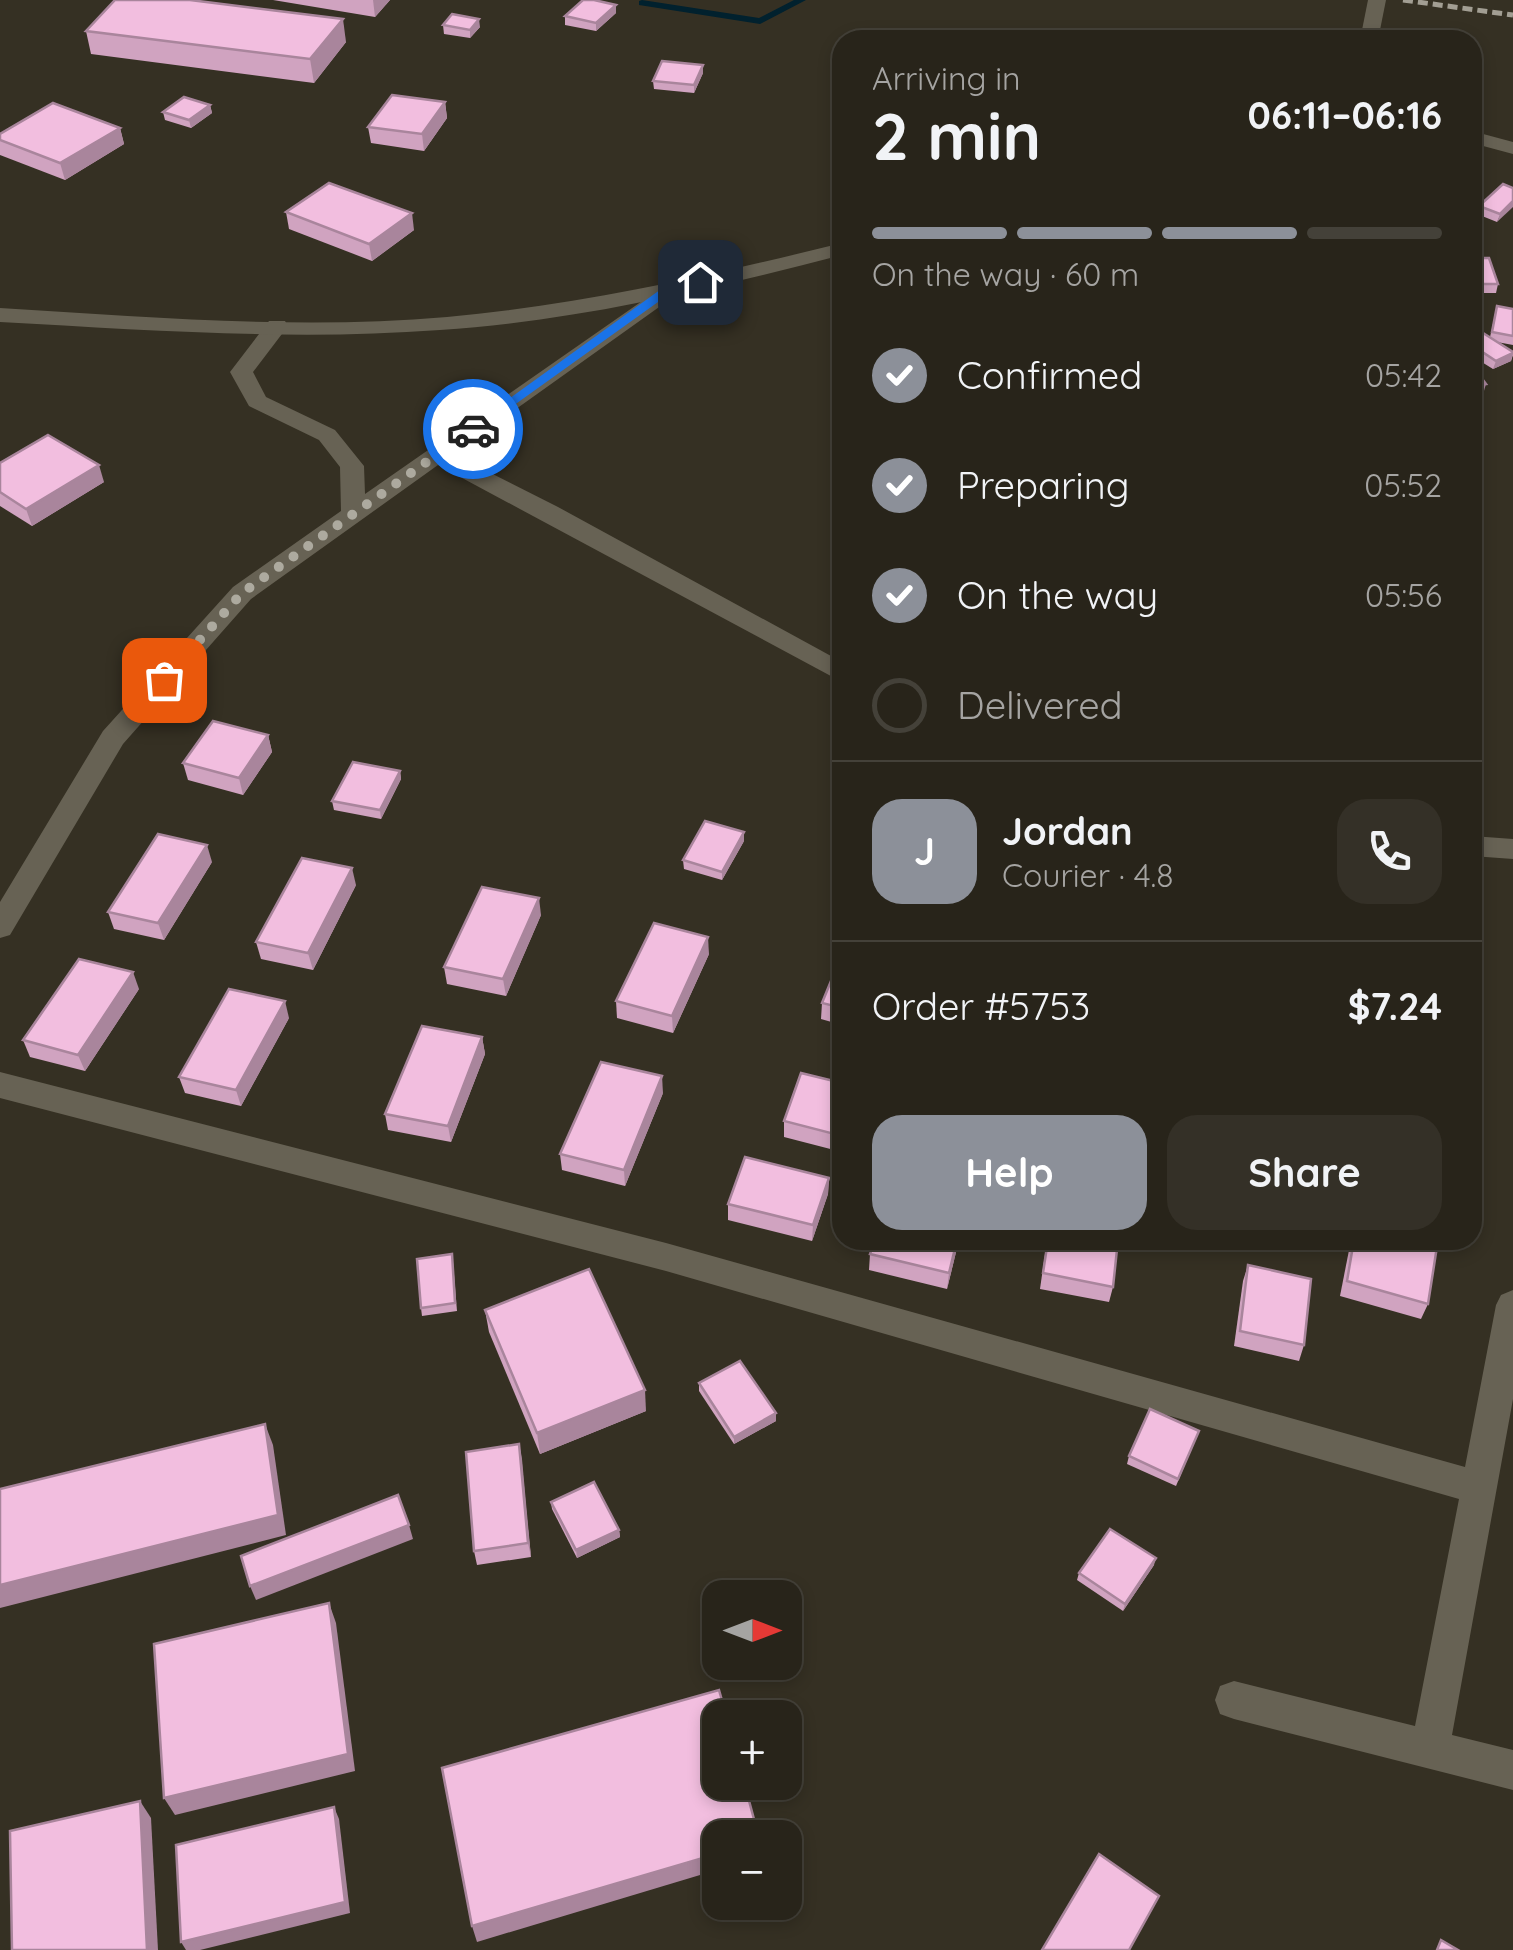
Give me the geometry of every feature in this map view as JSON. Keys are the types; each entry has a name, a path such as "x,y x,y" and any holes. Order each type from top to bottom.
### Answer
{"street":[{"path":"1371,30 1377,0"},
{"path":"1482,140 1513,148"},
{"path":"1482,156 1513,161"},
{"path":"0,315 388,327 524,313 668,290 832,250"},
{"path":"0,927 113,738 242,593 668,290"},
{"path":"277,326 241,372 257,402 327,435 352,466 353,514"},
{"path":"436,455 550,512 832,668"},
{"path":"1482,847 1513,849"},
{"path":"0,1085 666,1257 1479,1488"},
{"path":"1430,1750 1513,1305"},
{"path":"1234,1700 1513,1770"}],"building":[{"path":"115,0 190,0 343,19 310,59 86,31"},
{"path":"583,0 616,5 596,23 565,16"},
{"path":"452,14 479,19 470,30 443,25"},
{"path":"662,61 703,65 694,85 653,81"},
{"path":"392,95 445,102 422,134 368,127"},
{"path":"184,97 210,105 189,120 163,112"},
{"path":"53,103 120,128 60,163 0,140 0,134"},
{"path":"329,183 412,213 369,244 286,212"},
{"path":"1503,184 1513,188 1513,201 1500,214 1482,207"},
{"path":"1482,258 1489,258 1498,284 1482,284"},
{"path":"1497,306 1513,309 1513,336 1492,332"},
{"path":"1482,332 1513,352 1496,361 1482,352"},
{"path":"48,435 99,465 26,509 0,492 0,463"},
{"path":"213,721 268,735 239,778 183,763"},
{"path":"353,762 400,771 380,810 332,801"},
{"path":"705,821 744,832 722,872 683,860"},
{"path":"158,834 207,845 158,923 108,912"},
{"path":"302,858 352,868 308,953 256,942"},
{"path":"482,887 539,898 503,979 444,967"},
{"path":"654,923 708,937 672,1016 616,1001"},
{"path":"79,959 133,972 78,1055 23,1040"},
{"path":"832,979 832,1006 822,1003"},
{"path":"229,989 285,1001 236,1090 179,1077"},
{"path":"422,1026 482,1037 448,1126 385,1114"},
{"path":"601,1062 662,1076 624,1170 560,1154"},
{"path":"801,1073 832,1081 832,1133 784,1121"},
{"path":"745,1157 829,1178 813,1225 728,1204"},
{"path":"871,1250 955,1250 949,1273 870,1254"},
{"path":"1046,1250 1117,1250 1113,1287 1043,1273"},
{"path":"1352,1250 1436,1250 1428,1304 1347,1281"},
{"path":"452,1254 455,1303 421,1308 417,1259"},
{"path":"1248,1265 1311,1279 1304,1345 1240,1331"},
{"path":"589,1269 645,1390 537,1433 485,1310"},
{"path":"740,1361 776,1413 734,1437 699,1383"},
{"path":"1150,1409 1199,1431 1178,1479 1129,1456"},
{"path":"265,1424 278,1515 0,1585 0,1489"},
{"path":"519,1444 528,1543 474,1551 466,1452"},
{"path":"594,1482 619,1530 576,1550 551,1502"},
{"path":"398,1495 409,1525 250,1586 241,1556"},
{"path":"1110,1529 1156,1558 1125,1604 1079,1573"},
{"path":"329,1603 348,1754 164,1798 154,1644"},
{"path":"719,1690 722,1700 702,1700 702,1800 749,1800 754,1820 702,1820 702,1858 472,1926 442,1768"},
{"path":"140,1801 147,1950 12,1950 10,1831"},
{"path":"334,1807 345,1902 181,1942 176,1845"},
{"path":"1099,1854 1159,1896 1129,1950 1042,1950"},
{"path":"1441,1940 1458,1950 1437,1950"}],"waterway":[{"path":"642,3 760,21 801,0"}],"railway":[{"path":"1403,0 1513,15"}],"way so far":[{"path":"164,680 242,593 473,429"}],"route":[{"path":"473,429 668,290 700,282"}]}
